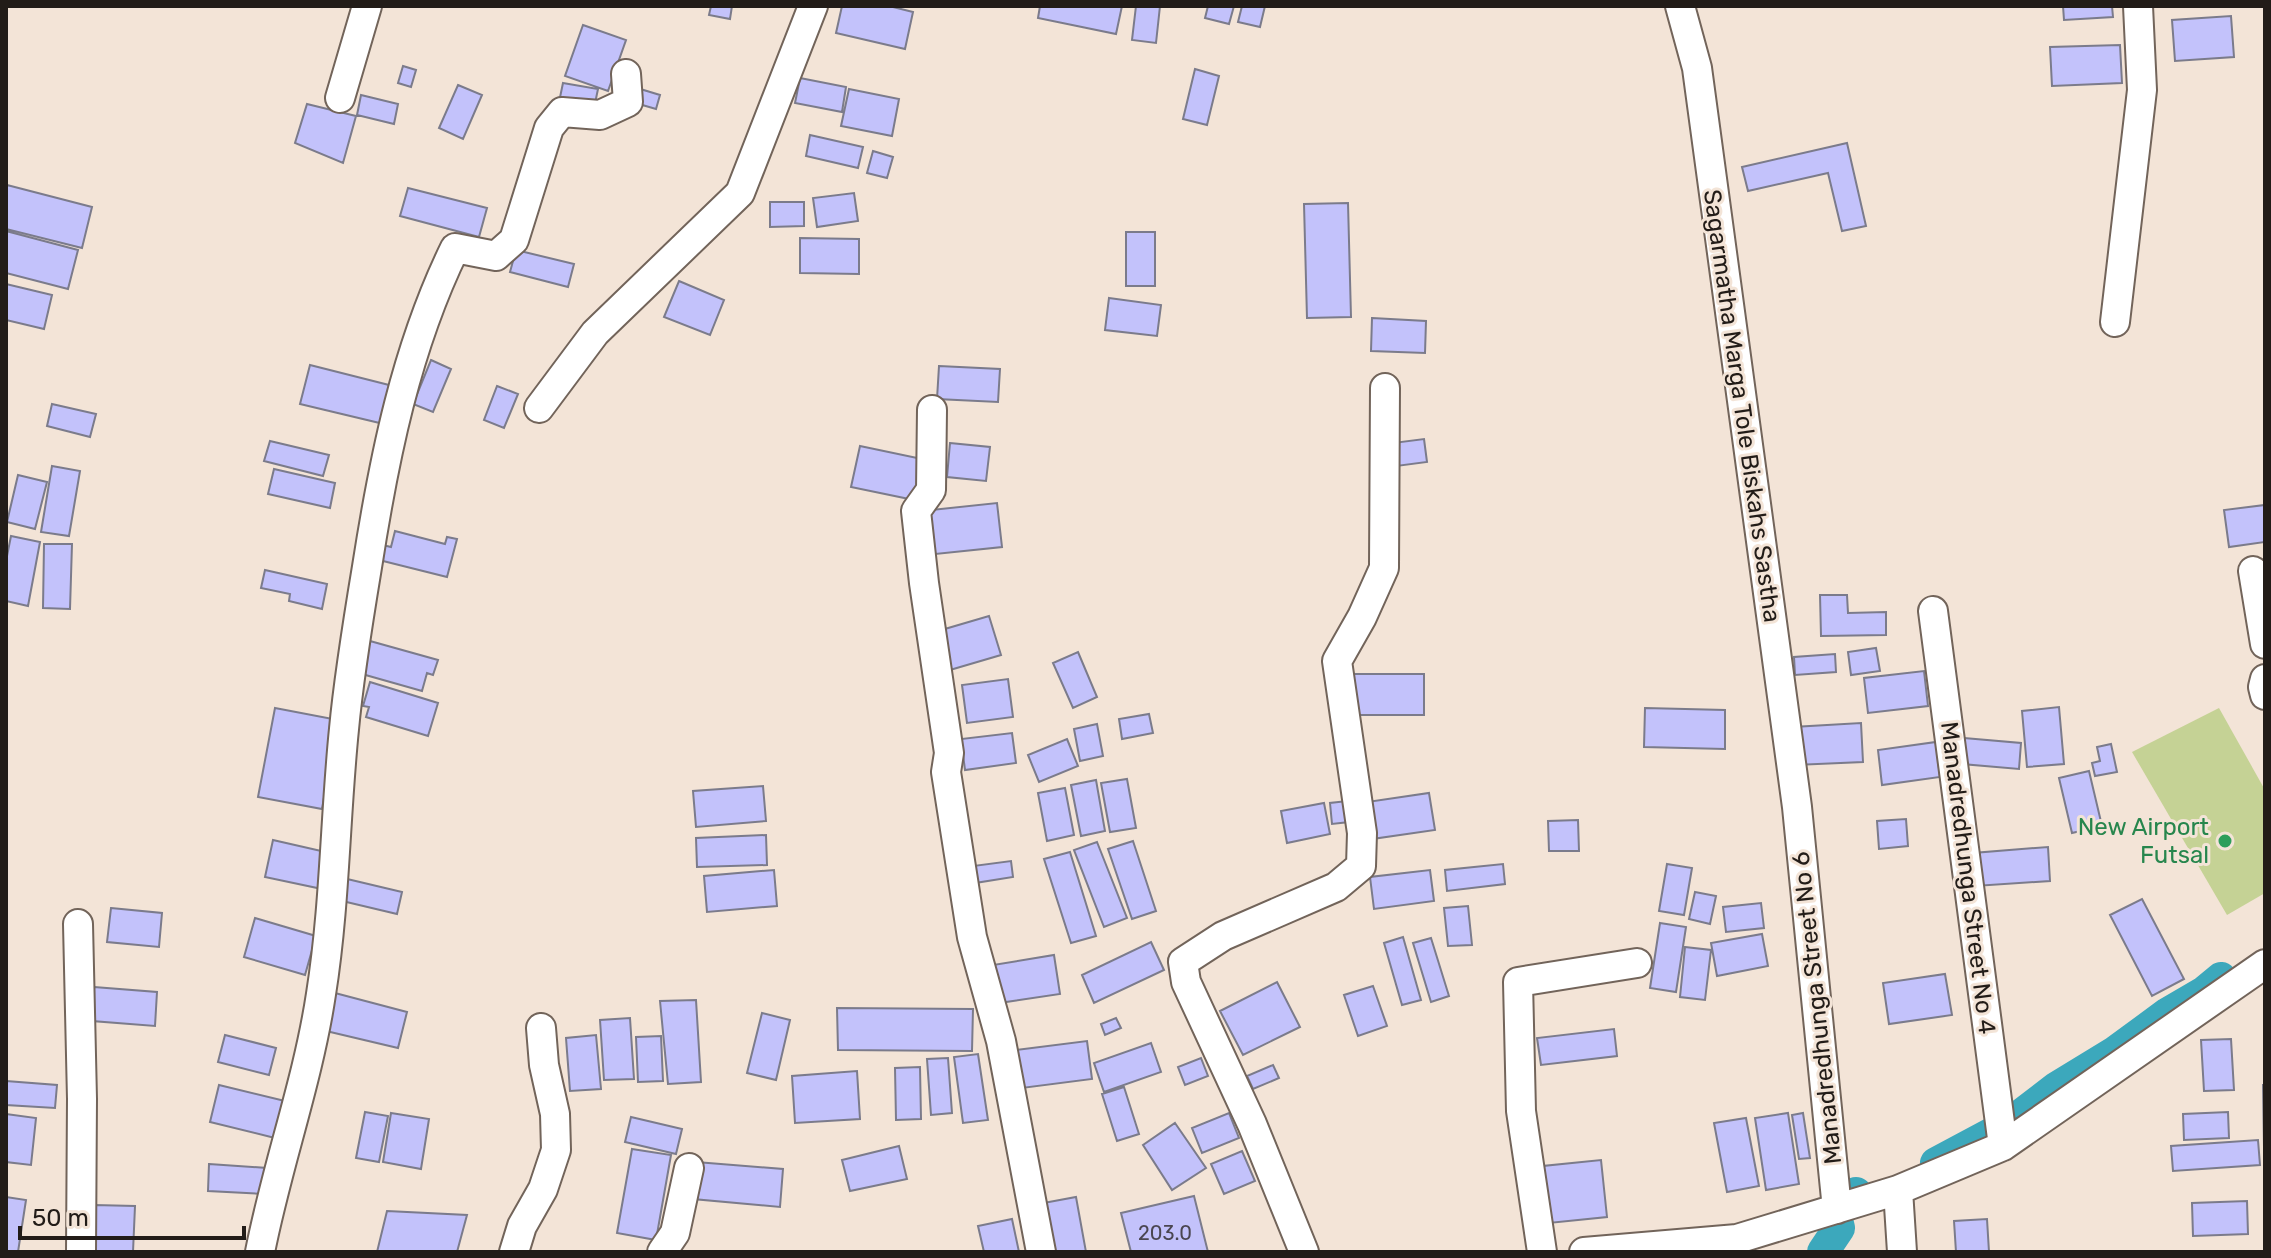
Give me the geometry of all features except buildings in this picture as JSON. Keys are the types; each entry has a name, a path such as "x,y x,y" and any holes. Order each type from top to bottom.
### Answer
{"street":[{"path":"340,98 367,6"},
{"path":"539,408 595,333 740,193 813,6"},
{"name":"Sagarmatha Marga Tole Biskahs Sastha","path":"1680,6 1697,68 1797,807"},
{"path":"2115,322 2142,90 2138,6"},
{"path":"260,1252 321,996 329,933 344,729 378,497 401,391 441,277 455,248 496,256 514,240 549,128 562,112 600,115 628,102 626,74"},
{"path":"1304,1252 1252,1124 1186,982 1183,962 1223,936 1336,887 1361,866 1362,833 1337,661 1362,617 1384,568 1385,388"},
{"path":"932,410 931,490 916,511 949,753 946,772 972,937 1001,1041 1041,1252"},
{"path":"2253,571 2265,644"},
{"name":"Manadredhunga Street No 4","path":"1933,611 2003,1146"},
{"path":"2265,679 2265,695"},
{"name":"Manadredhunga Street No 6","path":"1797,807 1837,1209"},
{"path":"78,924 81,1252"},
{"path":"1542,1252 1521,1111 1518,982 1637,963"},
{"path":"1584,1252 1737,1239 1898,1190 2003,1146 2265,964"},
{"path":"514,1252 522,1226 543,1189 556,1150 555,1114 544,1065 541,1028"},
{"path":"662,1252 675,1233 689,1168"},
{"path":"1898,1190 1902,1252"}],"green space":[{"name":"New Airport Futsal","path":"2219,708 2265,790 2265,893 2227,915 2132,752"}],"waterway":[{"path":"1936,1163 2009,1124 2056,1088 2115,1052 2221,978"},
{"path":"1823,1252 1839,1228 1836,1216 1840,1200 1856,1193"}],"place":[{"name":"New Airport Futsal","path":"2225,841"}]}
